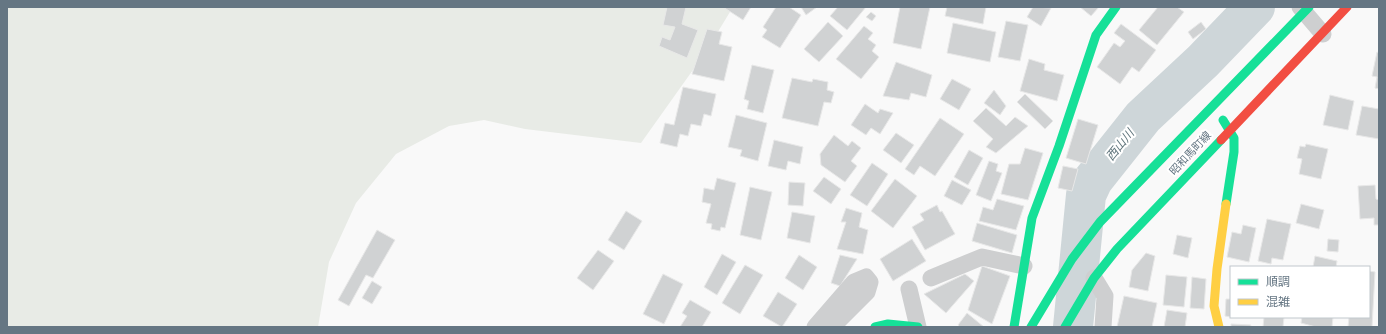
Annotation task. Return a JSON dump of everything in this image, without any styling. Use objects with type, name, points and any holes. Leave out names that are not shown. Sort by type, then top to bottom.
[{"type":"main road","points":[[1014,327],[1032,218],[1059,146],[1096,35],[1116,7]]},
{"type":"main road","name":"昭和馬町線","points":[[1065,327],[1094,278],[1117,249],[1229,129],[1323,34],[1347,7]]},
{"type":"main road","name":"昭和馬町線","points":[[1031,327],[1072,259],[1100,222],[1214,105],[1304,9]]},
{"type":"main road","points":[[1214,105],[1234,138],[1234,152],[1217,269],[1214,306],[1220,327]]},
{"type":"main road","points":[[875,327],[888,324],[918,327]]},
{"type":"street","points":[[1304,9],[1323,34]]},
{"type":"street","points":[[931,278],[982,257],[1024,266]]},
{"type":"street","points":[[815,327],[854,282],[860,278],[866,277],[869,279],[870,282],[867,292],[832,327]]},
{"type":"street","points":[[1094,278],[1106,296],[1103,327]]},
{"type":"street","points":[[909,289],[918,327]]},
{"type":"shaded area","points":[[7,7],[733,7],[705,53],[641,143],[525,129],[484,120],[449,126],[396,154],[356,203],[329,262],[318,327],[7,327]]},
{"type":"building","points":[[667,7],[686,7],[682,24],[698,30],[687,58],[659,46],[662,37],[670,40],[675,27],[663,25]]},
{"type":"building","points":[[723,7],[751,7],[743,20]]},
{"type":"building","points":[[776,7],[789,7],[801,15],[780,48],[762,37],[767,30],[763,27]]},
{"type":"building","points":[[801,7],[817,7],[806,15]]},
{"type":"building","points":[[838,7],[866,7],[847,30],[830,16]]},
{"type":"building","points":[[900,7],[930,7],[921,49],[893,43]]},
{"type":"building","points":[[947,7],[986,7],[983,24],[945,16]]},
{"type":"building","points":[[1033,7],[1051,8],[1041,26],[1027,17]]},
{"type":"building","points":[[1080,7],[1099,7],[1091,16]]},
{"type":"building","points":[[1158,7],[1177,7],[1184,12],[1157,45],[1139,30]]},
{"type":"building","points":[[871,12],[876,16],[872,21],[866,17]]},
{"type":"building","points":[[1006,21],[1028,25],[1020,61],[998,57]]},
{"type":"building","points":[[828,22],[843,36],[819,62],[804,49]]},
{"type":"building","points":[[1201,22],[1206,29],[1193,39],[1188,32]]},
{"type":"building","points":[[953,23],[996,32],[990,62],[947,53]]},
{"type":"building","points":[[1121,24],[1156,50],[1139,72],[1132,67],[1120,84],[1097,67],[1114,43],[1120,47],[1125,41],[1114,33]]},
{"type":"building","points":[[864,26],[873,33],[868,39],[876,45],[872,51],[879,57],[861,79],[836,59]]},
{"type":"building","points":[[707,29],[722,32],[719,44],[732,47],[724,81],[692,74]]},
{"type":"building","points":[[1377,52],[1379,53],[1379,89],[1375,88],[1377,77],[1372,76]]},
{"type":"building","points":[[1029,59],[1045,64],[1044,70],[1064,75],[1057,101],[1020,91]]},
{"type":"building","points":[[896,62],[932,75],[926,97],[911,93],[909,100],[883,96]]},
{"type":"building","points":[[752,65],[774,70],[763,113],[747,109],[749,101],[744,99]]},
{"type":"building","points":[[792,78],[812,82],[813,79],[828,82],[827,90],[834,92],[831,103],[824,102],[818,126],[782,118]]},
{"type":"building","points":[[952,79],[971,89],[959,110],[940,99]]},
{"type":"building","points":[[683,87],[716,94],[711,116],[704,114],[701,126],[691,124],[688,136],[680,134],[677,147],[660,143],[665,123],[674,125]]},
{"type":"building","points":[[994,90],[1006,106],[1000,115],[984,103]]},
{"type":"building","points":[[1025,94],[1053,121],[1045,129],[1017,102]]},
{"type":"building","points":[[1330,95],[1354,101],[1348,130],[1323,125]]},
{"type":"building","points":[[865,104],[878,113],[880,109],[893,113],[880,134],[871,128],[866,135],[851,125]]},
{"type":"building","points":[[1362,106],[1379,109],[1379,139],[1356,135]]},
{"type":"building","points":[[986,108],[1006,126],[1015,117],[1028,126],[996,153],[986,147],[993,139],[973,121]]},
{"type":"building","points":[[736,115],[767,123],[758,161],[740,156],[742,150],[728,147]]},
{"type":"building","points":[[940,118],[964,134],[935,176],[920,166],[914,175],[905,169]]},
{"type":"building","points":[[1078,119],[1098,125],[1086,164],[1066,158]]},
{"type":"building","points":[[896,133],[914,145],[901,163],[883,150]]},
{"type":"building","points":[[834,135],[848,146],[852,141],[861,148],[851,161],[857,166],[845,182],[821,165],[820,154]]},
{"type":"building","points":[[774,140],[803,147],[800,164],[788,161],[786,170],[768,166]]},
{"type":"building","points":[[1306,144],[1328,149],[1321,179],[1299,174],[1302,159],[1297,158],[1300,146],[1305,147]]},
{"type":"building","points":[[1025,148],[1043,153],[1028,200],[1001,194],[1009,164],[1020,164]]},
{"type":"building","points":[[969,150],[983,158],[968,185],[954,177]]},
{"type":"building","points":[[989,161],[998,164],[996,171],[1002,173],[991,201],[976,195]]},
{"type":"building","points":[[872,163],[888,174],[867,206],[850,195]]},
{"type":"building","points":[[1063,166],[1078,169],[1072,191],[1058,188]]},
{"type":"building","points":[[824,177],[841,189],[831,204],[813,191]]},
{"type":"building","points":[[717,178],[736,183],[725,228],[721,227],[720,231],[711,229],[712,224],[706,223],[711,204],[702,202],[704,188],[714,190]]},
{"type":"building","points":[[895,179],[917,196],[893,228],[871,211]]},
{"type":"building","points":[[952,180],[971,190],[962,205],[944,196]]},
{"type":"building","points":[[789,182],[805,183],[803,206],[788,205]]},
{"type":"building","points":[[1375,185],[1376,199],[1379,200],[1379,225],[1374,225],[1374,218],[1360,219],[1358,186]]},
{"type":"building","points":[[750,187],[772,192],[761,240],[740,235]]},
{"type":"building","points":[[997,199],[1024,206],[1016,230],[979,221],[983,207],[993,210]]},
{"type":"building","points":[[1301,204],[1324,210],[1319,229],[1296,223]]},
{"type":"building","points":[[937,205],[955,234],[925,250],[912,227],[924,220],[920,214]]},
{"type":"building","points":[[846,208],[862,213],[859,227],[868,230],[863,254],[837,249],[846,222],[841,222]]},
{"type":"building","points":[[626,211],[642,221],[624,250],[608,240]]},
{"type":"building","points":[[792,212],[815,216],[810,243],[787,238]]},
{"type":"building","points":[[1267,219],[1291,224],[1283,260],[1272,258],[1271,264],[1258,261]]},
{"type":"building","points":[[977,223],[1017,235],[1012,253],[972,241]]},
{"type":"building","points":[[1243,225],[1256,228],[1249,262],[1227,257],[1232,232],[1241,234]]},
{"type":"building","points":[[377,230],[395,240],[373,278],[366,275],[349,306],[338,300]]},
{"type":"building","points":[[1177,235],[1192,238],[1188,258],[1173,254]]},
{"type":"building","points":[[912,239],[926,261],[893,281],[880,259]]},
{"type":"building","points":[[1328,239],[1339,240],[1338,252],[1327,251]]},
{"type":"building","points":[[598,250],[614,261],[593,290],[577,278]]},
{"type":"building","points":[[1146,253],[1155,256],[1148,291],[1129,287],[1132,270]]},
{"type":"building","points":[[722,254],[736,262],[717,295],[704,287]]},
{"type":"building","points":[[799,255],[817,267],[803,290],[785,278]]},
{"type":"building","points":[[840,255],[857,259],[840,286],[831,283]]},
{"type":"building","points":[[1315,256],[1337,261],[1336,266],[1313,266]]},
{"type":"building","points":[[745,265],[763,275],[740,314],[722,303]]},
{"type":"building","points":[[982,266],[1010,276],[992,324],[968,310]]},
{"type":"building","points":[[1370,271],[1375,272],[1372,327],[1348,327],[1349,318],[1370,318]]},
{"type":"building","points":[[663,274],[683,284],[664,324],[643,314]]},
{"type":"building","points":[[965,274],[974,281],[946,313],[924,294]]},
{"type":"building","points":[[1166,275],[1187,277],[1184,307],[1163,305]]},
{"type":"building","points":[[1192,277],[1206,279],[1204,309],[1190,308]]},
{"type":"building","points":[[372,281],[382,287],[372,304],[362,298]]},
{"type":"building","points":[[778,292],[797,304],[782,327],[763,316]]},
{"type":"building","points":[[1124,296],[1157,303],[1152,327],[1117,327]]},
{"type":"building","points":[[1226,299],[1230,299],[1230,317],[1225,316]]},
{"type":"building","points":[[690,300],[711,312],[702,327],[680,327],[687,316],[682,313]]},
{"type":"building","points":[[1167,310],[1187,313],[1185,327],[1164,327]]},
{"type":"building","points":[[967,313],[984,327],[960,327],[958,325]]},
{"type":"building","points":[[1264,318],[1284,318],[1283,327],[1263,327]]},
{"type":"building","points":[[1302,318],[1333,318],[1332,327],[1316,327],[1301,323]]},
{"type":"building","points":[[1231,324],[1251,325],[1250,327],[1231,327]]},
{"type":"waterway","name":"西山川","points":[[1073,327],[1086,195],[1093,180],[1143,117],[1203,61],[1255,7]]},
{"type":"traffic: fast","points":[[1014,327],[1032,218],[1059,146],[1096,35],[1116,7]]},
{"type":"traffic: fast","points":[[1031,327],[1072,259],[1100,222],[1309,7]]},
{"type":"traffic: fast","points":[[1223,120],[1234,138],[1234,152],[1226,204]]},
{"type":"traffic: fast","points":[[1065,327],[1094,278],[1117,249],[1221,140]]},
{"type":"traffic: fast","points":[[875,327],[888,324],[918,327]]},
{"type":"traffic: slow","points":[[1219,327],[1214,306],[1217,269],[1226,204]]},
{"type":"traffic: jam","points":[[1221,140],[1347,7]]}]
